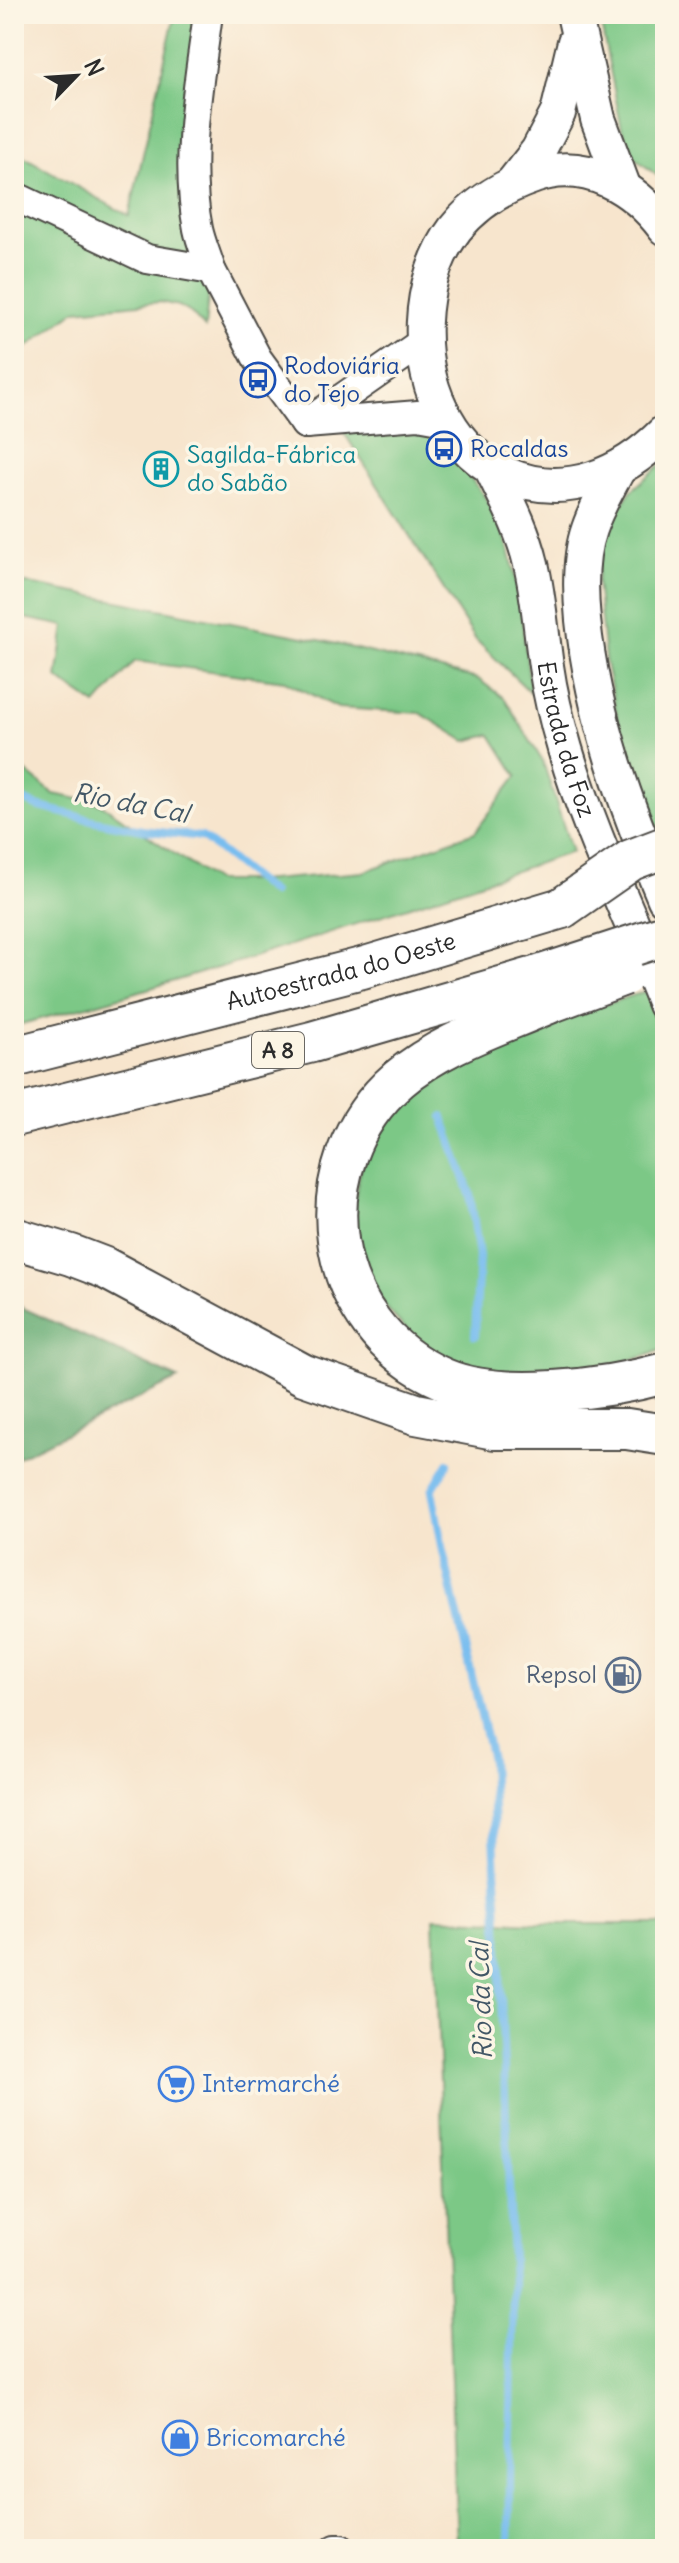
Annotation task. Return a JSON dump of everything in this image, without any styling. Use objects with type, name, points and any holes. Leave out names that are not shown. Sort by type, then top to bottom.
[{"type":"highway","points":[[562,908],[631,860],[665,847]]},
{"type":"highway","name":"Autoestrada do Oeste","points":[[14,1057],[362,968],[487,932],[665,873]]},
{"type":"highway","name":"A 8","points":[[14,1116],[312,1042],[544,989],[665,935]]},
{"type":"highway","points":[[665,960],[544,989],[426,1059],[399,1079],[374,1104],[356,1130],[337,1190],[335,1220],[339,1254],[349,1285],[368,1318],[390,1344],[417,1366],[445,1380],[501,1392],[538,1391],[612,1383],[665,1373]]},
{"type":"highway","points":[[14,1238],[105,1268],[304,1375],[416,1414],[495,1429],[627,1429],[665,1435]]},
{"type":"main road","points":[[513,183],[538,151],[558,113],[576,24]]},
{"type":"main road","points":[[576,24],[598,119],[650,208]]},
{"type":"main road","points":[[650,208],[591,174],[564,170],[513,183],[473,210],[455,230],[439,256],[430,282],[424,341],[427,369],[446,420],[472,454],[492,469],[526,483],[557,487],[586,483],[644,453],[665,432]]},
{"type":"main road","name":"Estrada da Foz","points":[[492,469],[517,521],[531,563],[546,668],[565,750],[593,833],[635,926],[665,1004]]},
{"type":"main road","name":"Estrada da Foz","points":[[618,469],[588,530],[582,563],[581,601],[585,644],[608,748],[632,822],[665,899]]},
{"type":"street","points":[[208,14],[196,106],[193,185],[198,229],[211,270],[257,358],[305,424]]},
{"type":"street","points":[[14,196],[147,259],[211,270]]},
{"type":"street","points":[[305,424],[424,341]]},
{"type":"street","points":[[305,424],[418,415],[446,420]]},
{"type":"green space","points":[[175,14],[208,14],[196,106],[211,270],[205,328],[191,313],[179,306],[160,302],[76,310],[14,357],[14,151],[129,216]]},
{"type":"green space","points":[[599,14],[665,14],[665,182],[634,157],[622,130]]},
{"type":"green space","points":[[418,428],[446,448],[495,513],[515,577],[531,693],[476,640],[343,431]]},
{"type":"green space","points":[[665,461],[665,824],[656,827],[621,735],[605,659],[597,581],[601,549],[613,517],[631,491]]},
{"type":"green space","points":[[14,581],[324,641],[478,679],[505,699],[543,762],[572,852],[225,966],[14,1026],[14,762],[54,794],[99,803],[215,881],[257,881],[363,872],[475,832],[517,776],[491,735],[466,741],[420,713],[338,708],[285,681],[135,661],[96,705],[57,678],[65,626],[14,616]]},
{"type":"green space","points":[[647,991],[665,1057],[665,1348],[618,1363],[533,1373],[481,1368],[456,1361],[433,1349],[411,1333],[382,1302],[368,1280],[359,1256],[354,1218],[357,1188],[364,1159],[377,1131],[395,1107],[447,1067],[513,1036]]},
{"type":"green space","points":[[14,1304],[178,1379],[14,1459]]},
{"type":"green space","points":[[434,1918],[555,1924],[665,1924],[665,2549],[453,2549],[457,2545]]},
{"type":"waterway","name":"Rio da Cal","points":[[14,795],[36,806],[96,821],[202,837],[272,893]]},
{"type":"waterway","points":[[443,1117],[470,1194],[479,1256],[475,1336]]},
{"type":"waterway","name":"Rio da Cal","points":[[448,1463],[432,1490],[491,1759],[513,2282],[509,2549]]},
{"type":"place","name":"Rodoviária do Tejo","points":[[258,380]]},
{"type":"place","name":"Rocaldas","points":[[444,449]]},
{"type":"place","name":"Sagilda-Fábrica do Sabão","points":[[161,469]]},
{"type":"place","name":"Repsol","points":[[623,1675]]},
{"type":"place","name":"Intermarché","points":[[176,2084]]},
{"type":"place","name":"Bricomarché","points":[[180,2438]]}]
